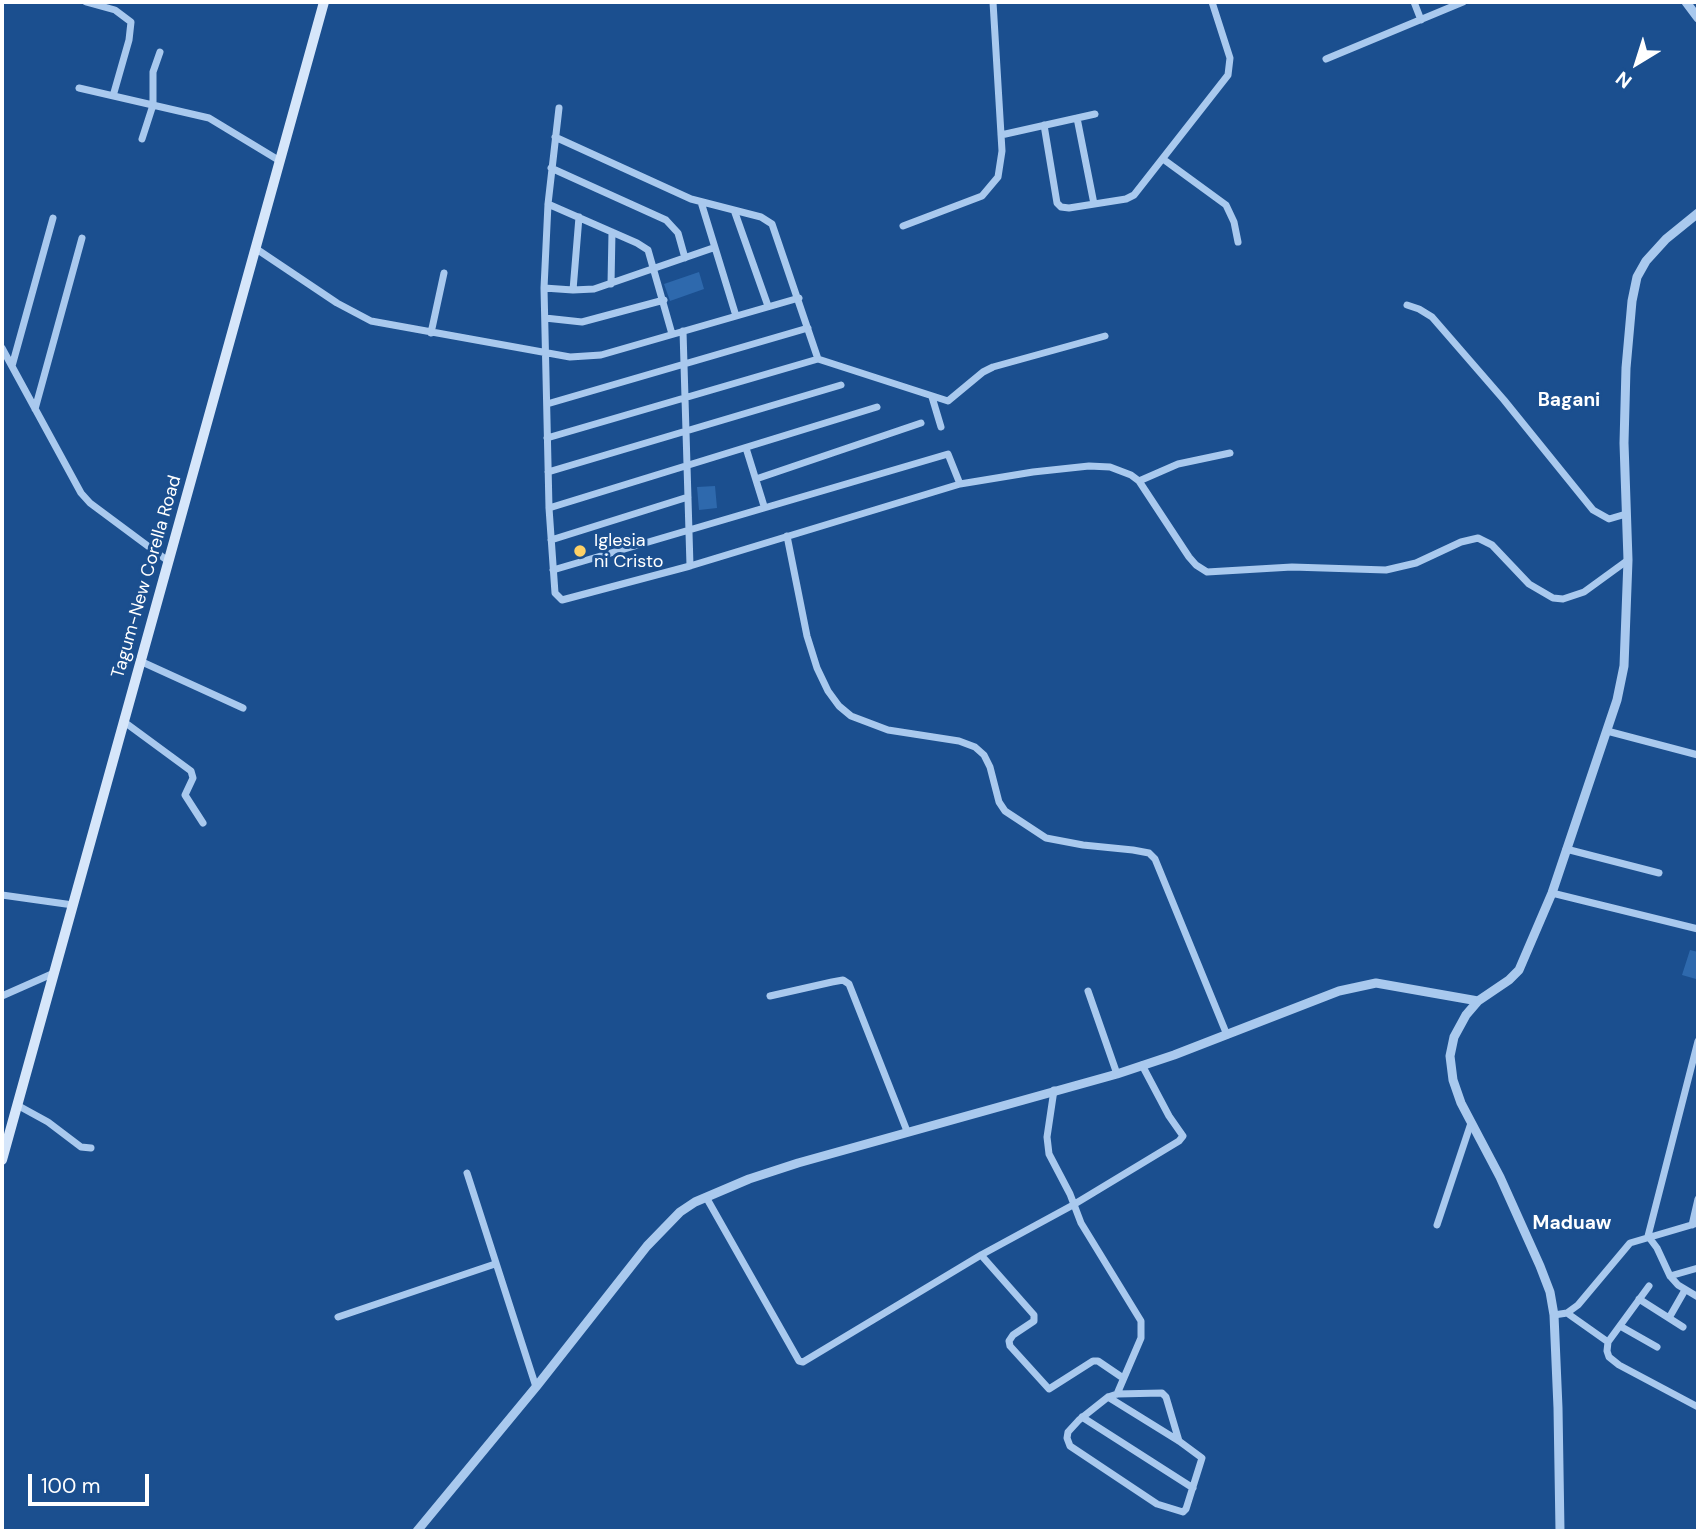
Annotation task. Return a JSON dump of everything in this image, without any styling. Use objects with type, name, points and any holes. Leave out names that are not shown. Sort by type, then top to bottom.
[{"type":"main road","name":"Tagum-New Corella Road","points":[[2,1160],[324,2]]},
{"type":"street","points":[[86,2],[115,10],[131,22],[129,40],[113,96]]},
{"type":"street","points":[[903,226],[982,195],[998,177],[1001,166],[1001,135],[993,2]]},
{"type":"street","points":[[1044,125],[1058,205],[1064,208],[1126,199],[1134,195],[1228,75],[1230,58],[1212,2]]},
{"type":"street","points":[[1415,2],[1421,20]]},
{"type":"street","points":[[1326,59],[1463,2]]},
{"type":"street","points":[[1686,2],[1698,19]]},
{"type":"street","points":[[142,139],[153,105],[153,72],[160,52]]},
{"type":"street","points":[[79,88],[217,122],[280,161]]},
{"type":"street","points":[[559,108],[551,168],[544,288],[549,508],[555,593],[562,600],[690,566],[960,484],[1089,466],[1110,467],[1139,481],[1189,557],[1201,570],[1207,572],[1292,567],[1386,570],[1416,563],[1461,542],[1478,538],[1492,545],[1529,584],[1553,598],[1563,599],[1584,592],[1628,560]]},
{"type":"street","points":[[1001,135],[1095,114]]},
{"type":"street","points":[[1077,118],[1094,204]]},
{"type":"street","points":[[555,136],[680,195],[761,217],[772,224],[818,359]]},
{"type":"street","points":[[1163,159],[1226,205],[1234,222],[1238,242]]},
{"type":"street","points":[[551,168],[666,220],[678,233],[685,258]]},
{"type":"street","points":[[701,202],[736,316]]},
{"type":"street","points":[[548,204],[645,247],[650,253],[672,334]]},
{"type":"street","points":[[734,210],[768,306]]},
{"type":"street","points":[[1560,1531],[1558,1408],[1554,1315],[1550,1292],[1500,1177],[1471,1123],[1454,1080],[1450,1056],[1454,1037],[1466,1015],[1478,1001],[1519,970],[1552,892],[1617,700],[1624,666],[1628,560],[1624,443],[1626,368],[1632,301],[1637,278],[1646,261],[1666,239],[1698,213]]},
{"type":"street","points":[[573,290],[579,217]]},
{"type":"street","points":[[12,366],[52,218]]},
{"type":"street","points":[[611,284],[612,232]]},
{"type":"street","points":[[35,409],[82,238]]},
{"type":"street","points":[[255,248],[362,318],[546,354],[587,357],[799,298]]},
{"type":"street","points":[[544,288],[594,289],[713,248]]},
{"type":"street","points":[[431,333],[444,273]]},
{"type":"street","points":[[545,318],[582,322],[664,300]]},
{"type":"street","points":[[1407,305],[1432,317],[1504,400],[1593,510],[1605,519],[1626,514]]},
{"type":"street","points":[[547,404],[807,328]]},
{"type":"street","points":[[683,331],[690,566]]},
{"type":"street","points":[[547,438],[818,359],[948,401],[993,367],[1105,336]]},
{"type":"street","points":[[2,348],[85,498],[168,561]]},
{"type":"street","points":[[548,472],[841,385]]},
{"type":"street","points":[[932,397],[941,427]]},
{"type":"street","points":[[549,508],[877,407]]},
{"type":"street","points":[[756,478],[921,424]]},
{"type":"street","points":[[746,448],[764,506]]},
{"type":"street","points":[[1139,481],[1178,464],[1230,453]]},
{"type":"street","points":[[553,570],[948,454],[960,484]]},
{"type":"street","points":[[551,540],[688,497]]},
{"type":"street","points":[[787,536],[807,636],[817,667],[828,691],[839,706],[851,716],[888,730],[959,741],[975,747],[984,755],[990,767],[999,802],[1005,811],[1046,838],[1149,853],[1156,859],[1227,1035]]},
{"type":"street","points":[[140,661],[243,708]]},
{"type":"street","points":[[123,721],[191,771],[193,778],[185,795],[203,823]]},
{"type":"street","points":[[1607,731],[1698,755]]},
{"type":"street","points":[[1566,849],[1659,873]]},
{"type":"street","points":[[1552,892],[1698,929]]},
{"type":"street","points":[[2,895],[73,905]]},
{"type":"street","points":[[2,996],[54,973]]},
{"type":"street","points":[[770,996],[843,980],[849,984],[907,1131]]},
{"type":"street","points":[[417,1531],[536,1387],[647,1246],[680,1212],[706,1197],[749,1178],[907,1131],[1117,1074],[1339,991],[1362,985],[1376,983],[1478,1001]]},
{"type":"street","points":[[1088,991],[1117,1074]]},
{"type":"street","points":[[1648,1236],[1698,1041]]},
{"type":"street","points":[[706,1197],[802,1362],[981,1255],[1073,1205],[1181,1138],[1142,1065]]},
{"type":"street","points":[[1054,1090],[1047,1146],[1081,1223],[1141,1321],[1141,1338],[1117,1394]]},
{"type":"street","points":[[17,1105],[43,1119],[81,1147],[91,1148]]},
{"type":"street","points":[[1437,1225],[1471,1123]]},
{"type":"street","points":[[467,1173],[536,1387]]},
{"type":"street","points":[[1554,1315],[1567,1313],[1590,1292],[1624,1247],[1648,1236],[1695,1224],[1698,1199]]},
{"type":"street","points":[[1657,1248],[1659,1234]]},
{"type":"street","points":[[1648,1236],[1657,1248],[1670,1276],[1685,1290],[1698,1297]]},
{"type":"street","points":[[981,1255],[1034,1315],[1034,1321],[1013,1335],[1009,1341],[1010,1346],[1049,1390],[1093,1361],[1122,1378]]},
{"type":"street","points":[[338,1317],[495,1264]]},
{"type":"street","points":[[1670,1276],[1698,1268]]},
{"type":"street","points":[[1649,1286],[1608,1342],[1606,1351],[1612,1361],[1698,1407]]},
{"type":"street","points":[[1669,1318],[1685,1290]]},
{"type":"street","points":[[1639,1299],[1683,1327]]},
{"type":"street","points":[[1567,1313],[1608,1342]]},
{"type":"street","points":[[1620,1326],[1657,1347]]},
{"type":"street","points":[[1108,1397],[1202,1458],[1186,1509],[1182,1512],[1157,1504],[1070,1446],[1066,1438],[1068,1432],[1082,1418],[1108,1397],[1117,1394],[1164,1394],[1179,1441]]},
{"type":"street","points":[[1082,1418],[1193,1488]]},
{"type":"shaded area","points":[[699,272],[704,289],[670,301],[664,284]]},
{"type":"shaded area","points":[[715,486],[717,508],[699,510],[697,487]]},
{"type":"shaded area","points":[[1690,950],[1698,952],[1696,979],[1682,975]]},
{"type":"place","name":"Iglesia ni Cristo","points":[[580,551]]},
{"type":"district","name":"Bagani","points":[[1569,401]]},
{"type":"district","name":"Maduaw","points":[[1572,1224]]}]
